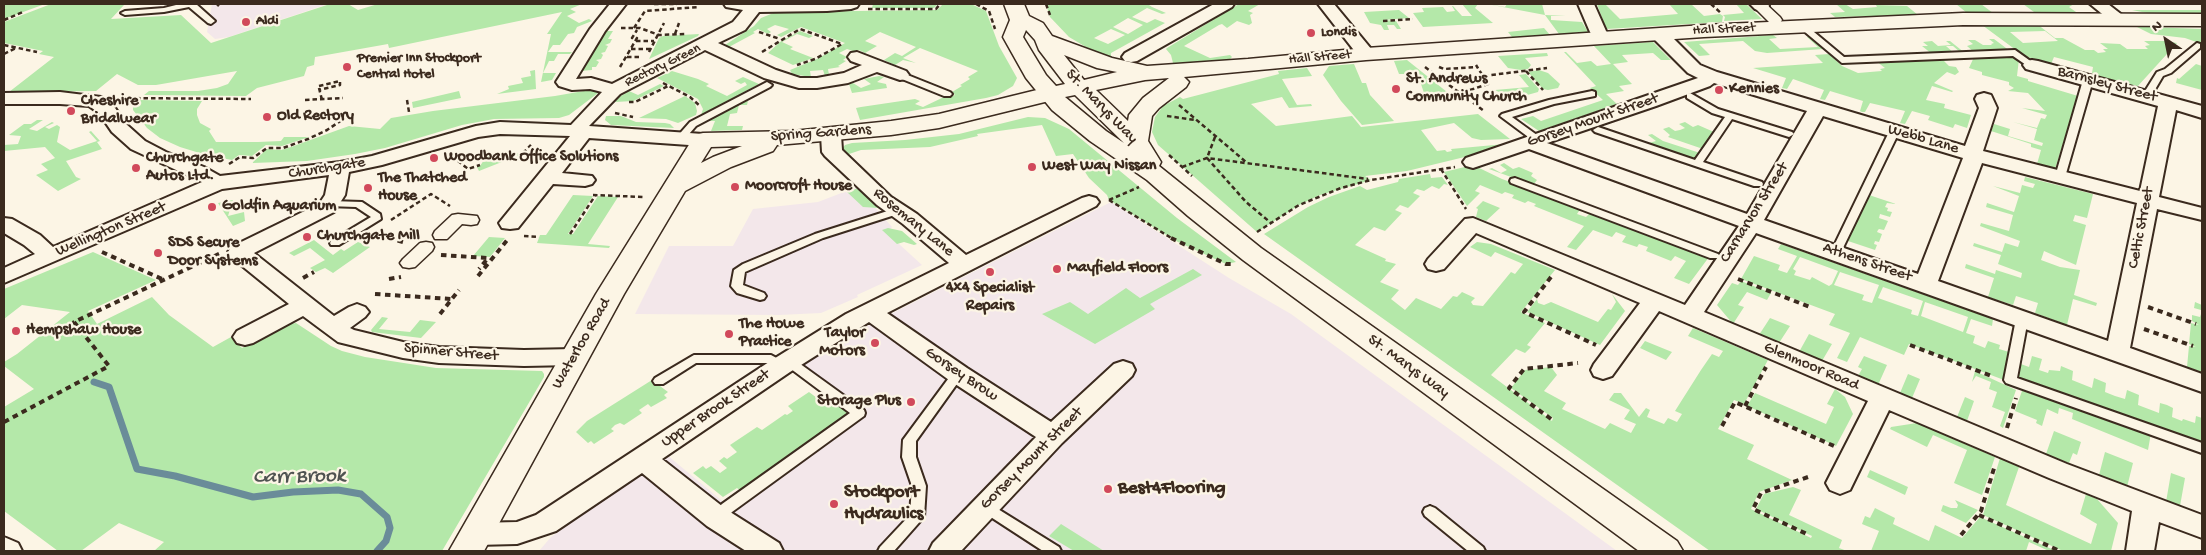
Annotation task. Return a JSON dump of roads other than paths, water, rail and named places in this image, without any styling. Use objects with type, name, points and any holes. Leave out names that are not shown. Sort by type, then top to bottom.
[{"type":"main road","name":"St. Marys Way","points":[[1160,170],[1098,136],[1055,99],[1037,78],[1013,37],[1017,12],[1036,27],[1045,40],[1046,46],[1084,93],[1119,123],[1197,211],[1252,254],[1665,551]]},
{"type":"main road","name":"Hall Street","points":[[1084,93],[1145,59],[1248,66],[1366,54],[1802,25],[1955,19],[2118,18],[2202,20]]},
{"type":"main road","name":"St. Marys Way","points":[[1045,40],[1105,62],[1145,59]]},
{"type":"main road","name":"Hall Street","points":[[1055,99],[1084,93],[1175,91],[1248,66]]},
{"type":"main road","points":[[1136,141],[1141,114],[1151,102],[1175,91]]},
{"type":"main road","name":"Spring Gardens","points":[[691,140],[793,138],[831,135],[939,120],[983,120],[1055,99]]},
{"type":"main road","points":[[676,186],[729,159],[793,138]]},
{"type":"main road","name":"Waterloo Road","points":[[471,543],[634,252],[676,186],[691,140]]},
{"type":"street","points":[[732,4],[754,7],[857,5]]},
{"type":"street","points":[[1145,59],[1226,4]]},
{"type":"street","points":[[1326,4],[1366,54]]},
{"type":"street","points":[[1586,4],[1598,32],[1603,38]]},
{"type":"street","points":[[2098,4],[2118,18]]},
{"type":"street","points":[[614,90],[590,83],[572,84],[565,82],[599,28],[623,5]]},
{"type":"street","points":[[1759,5],[1775,20]]},
{"type":"street","name":"Rectory Green","points":[[510,223],[579,140],[580,125],[614,90],[742,24],[754,7]]},
{"type":"street","name":"Webb Lane","points":[[1659,34],[1694,69],[1711,76],[1972,154],[2202,214]]},
{"type":"street","points":[[706,44],[743,62],[769,80],[786,80],[811,84],[848,78],[877,65]]},
{"type":"street","points":[[857,57],[900,75]]},
{"type":"street","name":"Barnsley Street","points":[[2032,64],[2202,112]]},
{"type":"street","name":"Gorsey Mount Street","points":[[1473,162],[1704,82],[1711,76]]},
{"type":"street","points":[[4,98],[66,98],[94,102],[106,109],[119,128],[138,144],[159,156],[197,171],[217,183]]},
{"type":"street","points":[[1926,284],[1972,162],[1972,154],[1988,108],[1984,100]]},
{"type":"street","name":"Celtic Street","points":[[2117,353],[2168,102]]},
{"type":"street","name":"Carnarvon Street","points":[[1690,315],[1752,223],[1818,109]]},
{"type":"street","name":"Churchgate","points":[[217,183],[340,168],[376,161],[476,132],[500,128],[691,140]]},
{"type":"street","name":"Rosemary Lane","points":[[831,135],[832,152],[851,171],[964,265]]},
{"type":"street","name":"Athens Street","points":[[1535,141],[1542,149],[2202,383]]},
{"type":"street","points":[[331,204],[340,168]]},
{"type":"street","points":[[548,178],[588,185]]},
{"type":"street","name":"Wellington Street","points":[[4,276],[217,183]]},
{"type":"street","name":"Upper Brook Street","points":[[471,543],[517,533],[546,523],[785,363],[872,310],[1099,201]]},
{"type":"street","name":"Spinner Street","points":[[331,204],[322,213],[239,252],[333,328],[346,336],[375,345],[438,355],[524,358],[574,357]]},
{"type":"street","points":[[441,235],[464,219]]},
{"type":"street","points":[[4,224],[32,240],[51,256]]},
{"type":"street","name":"Glenmoor Road","points":[[1436,264],[1472,224],[2058,471],[2202,527]]},
{"type":"street","points":[[1603,359],[1654,301]]},
{"type":"street","points":[[245,337],[301,302]]},
{"type":"street","name":"Gorsey Brow","points":[[872,310],[878,318],[958,374],[1053,436]]},
{"type":"street","points":[[333,328],[357,312]]},
{"type":"street","name":"Gorsey Mount Street","points":[[943,551],[1053,436],[1123,370]]},
{"type":"street","points":[[1840,483],[1883,397]]},
{"type":"street","points":[[642,458],[717,518],[769,551]]},
{"type":"street","points":[[2140,551],[2147,507]]},
{"type":"street","points":[[4,549],[8,551]]},
{"type":"lane","points":[[125,13],[164,10],[190,4],[211,21]]},
{"type":"lane","name":"Barnsley Street","points":[[1802,25],[1842,60],[2015,53],[2032,64]]},
{"type":"lane","points":[[2147,96],[2160,74],[2168,71],[2197,46]]},
{"type":"lane","points":[[900,75],[947,94]]},
{"type":"lane","points":[[691,140],[693,124],[769,80]]},
{"type":"lane","points":[[2060,177],[2088,80]]},
{"type":"lane","points":[[1535,141],[1505,116],[1592,94]]},
{"type":"lane","points":[[1690,96],[1715,111],[1789,134]]},
{"type":"lane","points":[[1698,163],[1730,116]]},
{"type":"lane","points":[[1598,130],[1758,184]]},
{"type":"lane","points":[[1836,252],[1894,132]]},
{"type":"lane","points":[[1515,181],[1714,256]]},
{"type":"lane","points":[[331,204],[358,204],[376,216],[376,219],[335,243]]},
{"type":"lane","points":[[760,296],[741,290],[737,286],[740,270],[818,236],[898,211]]},
{"type":"lane","points":[[2022,319],[2010,380],[2202,448]]},
{"type":"lane","points":[[659,381],[694,359],[771,359],[785,363],[859,413],[727,508],[717,518]]},
{"type":"lane","points":[[885,550],[917,517],[919,486],[909,457],[910,440],[958,374]]},
{"type":"lane","points":[[985,506],[1054,551]]},
{"type":"lane","points":[[1430,512],[1478,551]]},
{"type":"waterway","name":"Carr Brook","points":[[94,382],[109,387],[137,469],[175,476],[253,497],[293,492],[338,490],[361,494],[387,517],[390,528],[386,541],[377,551]]},
{"type":"place","name":"Aldi","points":[[246,22]]},
{"type":"place","name":"Londis","points":[[1311,33]]},
{"type":"place","name":"Premier Inn Stockport Central Hotel","points":[[347,67]]},
{"type":"place","name":"St. Andrews Community Church","points":[[1396,89]]},
{"type":"place","name":"Kennies","points":[[1719,90]]},
{"type":"place","name":"Cheshire Bridalwear","points":[[71,111]]},
{"type":"place","name":"Old Rectory","points":[[267,117]]},
{"type":"place","name":"Woodbank Office Solutions","points":[[434,158]]},
{"type":"place","name":"West Way Nissan","points":[[1032,167]]},
{"type":"place","name":"Churchgate Autos Ltd.","points":[[136,168]]},
{"type":"place","name":"Moorcroft House","points":[[735,187]]},
{"type":"place","name":"The Thatched House","points":[[368,188]]},
{"type":"place","name":"Goldfin Aquarium","points":[[212,207]]},
{"type":"place","name":"Churchgate Mill","points":[[307,237]]},
{"type":"place","name":"SDS Secure Door Systems","points":[[158,253]]},
{"type":"place","name":"Mayfield Floors","points":[[1057,269]]},
{"type":"place","name":"4x4 Specialist Repairs","points":[[990,272]]},
{"type":"place","name":"Hempshaw House","points":[[16,331]]},
{"type":"place","name":"The Howe Practice","points":[[729,334]]},
{"type":"place","name":"Taylor Motors","points":[[875,343]]},
{"type":"place","name":"Storage Plus","points":[[911,402]]},
{"type":"place","name":"Best4Flooring","points":[[1108,489]]},
{"type":"place","name":"Stockport Hydraulics","points":[[834,504]]}]
